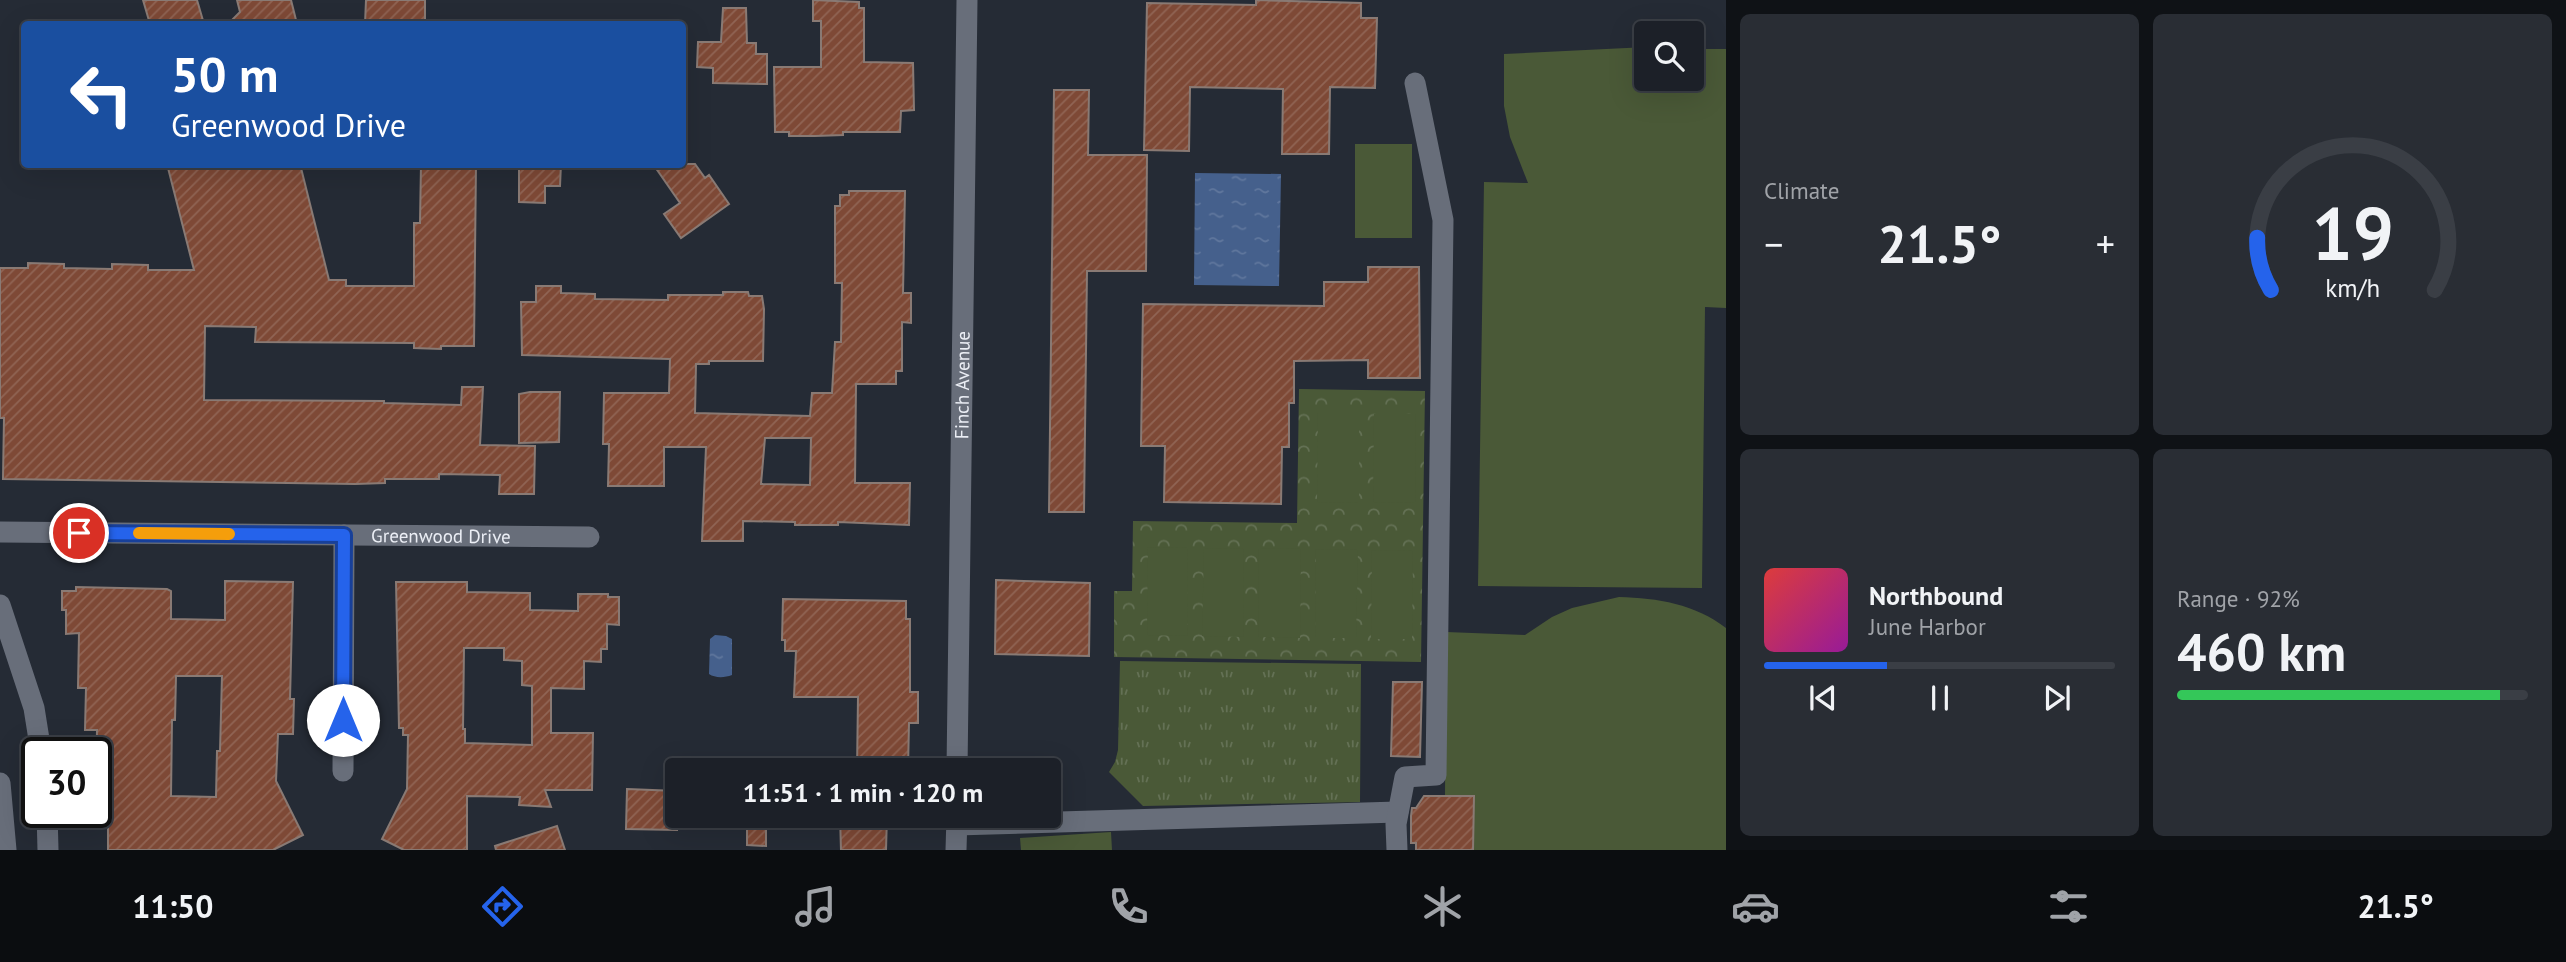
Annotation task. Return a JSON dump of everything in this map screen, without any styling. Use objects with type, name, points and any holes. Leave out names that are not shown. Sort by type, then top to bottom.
[{"type":"street","name":"Finch Avenue","points":[[957,758],[967,0]]},
{"type":"street","points":[[1397,850],[1396,824],[1405,777],[1436,775],[1443,220],[1415,83]]},
{"type":"street","name":"Greenwood Drive","points":[[0,532],[589,537]]},
{"type":"street","points":[[343,771],[344,535]]},
{"type":"street","points":[[0,605],[34,708],[39,737]]},
{"type":"street","points":[[0,783],[6,850]]},
{"type":"street","points":[[1061,818],[1398,812]]},
{"type":"street","points":[[47,828],[48,850]]},
{"type":"street","points":[[956,850],[957,828]]},
{"type":"green space","points":[[1634,48],[1634,91],[1704,91],[1704,49],[1726,49],[1726,308],[1705,307],[1702,588],[1478,586],[1484,182],[1528,183],[1510,137],[1504,106],[1504,54]]},
{"type":"green space","points":[[1355,144],[1412,144],[1412,238],[1355,238]]},
{"type":"green space","points":[[1299,389],[1425,391],[1421,662],[1114,657],[1114,591],[1132,591],[1133,521],[1297,523]]},
{"type":"green space","points":[[1318,413],[1359,413],[1359,502],[1317,503]]},
{"type":"green space","points":[[1374,414],[1416,414],[1415,503],[1373,502]]},
{"type":"green space","points":[[1148,547],[1188,548],[1187,636],[1147,635]]},
{"type":"green space","points":[[1204,548],[1244,549],[1243,637],[1202,636]]},
{"type":"green space","points":[[1259,548],[1301,549],[1300,638],[1258,637]]},
{"type":"green space","points":[[1316,549],[1358,550],[1356,638],[1315,638]]},
{"type":"green space","points":[[1372,550],[1413,551],[1412,639],[1371,639]]},
{"type":"green space","points":[[1619,597],[1676,604],[1702,613],[1726,628],[1726,850],[1416,850],[1416,844],[1411,843],[1411,808],[1416,808],[1424,796],[1445,796],[1446,632],[1525,635],[1552,617],[1572,608]]},
{"type":"green space","points":[[1120,661],[1361,664],[1360,802],[1143,806],[1109,772],[1118,750]]},
{"type":"green space","points":[[1111,832],[1112,850],[1021,850],[1020,838]]},
{"type":"water","points":[[1195,173],[1281,174],[1279,286],[1194,285]]},
{"type":"water","points":[[715,635],[732,639],[732,675],[720,677],[709,674],[710,639]]},
{"type":"building","points":[[143,0],[197,0],[203,21],[149,21]]},
{"type":"building","points":[[237,0],[291,0],[296,21],[231,21],[240,12]]},
{"type":"building","points":[[366,0],[425,0],[425,21],[365,21]]},
{"type":"building","points":[[813,0],[859,2],[859,8],[864,8],[864,62],[913,63],[914,110],[901,111],[900,132],[789,136],[789,132],[775,132],[774,67],[821,67],[821,21],[813,21]]},
{"type":"building","points":[[1256,0],[1361,3],[1361,18],[1377,18],[1375,88],[1330,87],[1329,154],[1282,154],[1283,89],[1190,87],[1189,151],[1144,150],[1147,3],[1256,5]]},
{"type":"building","points":[[723,8],[746,8],[747,43],[756,43],[756,54],[767,54],[767,84],[713,83],[713,68],[697,67],[698,42],[721,42]]},
{"type":"building","points":[[1054,90],[1089,90],[1088,155],[1147,155],[1146,271],[1087,271],[1084,512],[1049,512]]},
{"type":"building","points":[[686,164],[695,164],[705,178],[709,175],[729,204],[681,238],[664,214],[680,203],[656,168],[686,168]]},
{"type":"building","points":[[168,168],[301,168],[329,280],[346,280],[346,286],[414,286],[414,223],[420,223],[421,168],[476,168],[474,346],[441,346],[441,349],[414,348],[414,343],[255,342],[256,327],[205,326],[204,400],[384,401],[461,405],[462,387],[483,387],[480,445],[535,446],[534,494],[499,494],[500,475],[439,474],[439,479],[385,479],[385,483],[355,484],[3,479],[4,418],[0,418],[0,268],[28,268],[28,263],[64,264],[64,268],[112,269],[112,264],[148,265],[148,270],[194,270]]},
{"type":"building","points":[[519,168],[561,168],[560,186],[545,186],[545,203],[519,202]]},
{"type":"building","points":[[849,191],[905,191],[903,293],[911,293],[911,323],[902,322],[902,371],[896,371],[896,384],[856,384],[855,483],[910,483],[909,525],[838,522],[838,525],[795,525],[795,522],[743,521],[743,541],[702,541],[706,447],[664,447],[664,486],[608,486],[609,444],[603,444],[604,393],[669,393],[670,359],[522,355],[521,302],[536,302],[536,286],[561,286],[561,293],[595,294],[595,299],[668,300],[668,295],[723,295],[723,292],[748,292],[749,296],[762,296],[763,361],[709,361],[709,364],[696,364],[695,413],[810,416],[812,393],[832,393],[835,342],[841,342],[842,283],[835,283],[835,206],[840,206],[840,195],[849,195]],"holes":[[[765,438],[811,438],[810,485],[761,484]]]},
{"type":"building","points":[[1368,267],[1419,267],[1420,378],[1368,378],[1368,360],[1294,361],[1294,403],[1289,403],[1289,447],[1282,447],[1281,504],[1164,502],[1165,446],[1141,446],[1143,304],[1324,306],[1324,282],[1368,282]]},
{"type":"building","points":[[560,392],[559,442],[519,443],[519,394]]},
{"type":"building","points":[[996,580],[1090,583],[1089,656],[995,654]]},
{"type":"building","points":[[225,581],[293,582],[290,699],[294,699],[293,734],[278,734],[276,781],[303,835],[273,850],[108,850],[108,828],[112,828],[112,737],[97,737],[97,730],[85,730],[86,688],[78,688],[79,633],[66,634],[66,610],[62,610],[62,591],[76,591],[76,587],[167,589],[171,591],[171,619],[225,620]],"holes":[[[176,676],[222,676],[220,751],[217,751],[216,797],[171,796],[172,720],[175,720]]]},
{"type":"building","points":[[396,582],[467,582],[467,592],[530,593],[530,610],[578,611],[578,594],[608,594],[608,597],[619,597],[619,625],[607,624],[607,649],[601,649],[601,662],[584,661],[584,689],[551,688],[551,733],[593,733],[592,790],[545,790],[551,807],[519,805],[520,797],[467,796],[467,850],[404,850],[382,839],[407,789],[408,735],[403,735],[403,728],[399,728]],"holes":[[[464,648],[504,648],[504,660],[522,661],[522,685],[532,686],[532,745],[465,743]]]},
{"type":"building","points":[[783,599],[906,601],[906,619],[910,619],[910,692],[918,692],[918,723],[909,723],[908,758],[857,758],[858,697],[794,697],[796,651],[785,651],[785,640],[782,640]]},
{"type":"building","points":[[1393,682],[1422,682],[1420,757],[1391,756]]},
{"type":"building","points":[[627,789],[665,791],[665,828],[677,830],[626,829]]},
{"type":"building","points":[[1424,796],[1474,796],[1473,850],[1416,850],[1416,843],[1411,843],[1412,808],[1416,808]]},
{"type":"building","points":[[557,826],[565,850],[496,850],[495,846]]},
{"type":"building","points":[[747,828],[766,828],[766,846],[747,845]]},
{"type":"building","points":[[840,828],[887,828],[886,850],[841,850]]},
{"type":"slow traffic","points":[[139,533],[229,534]]},
{"type":"route","points":[[79,533],[344,535],[343,720]]}]
